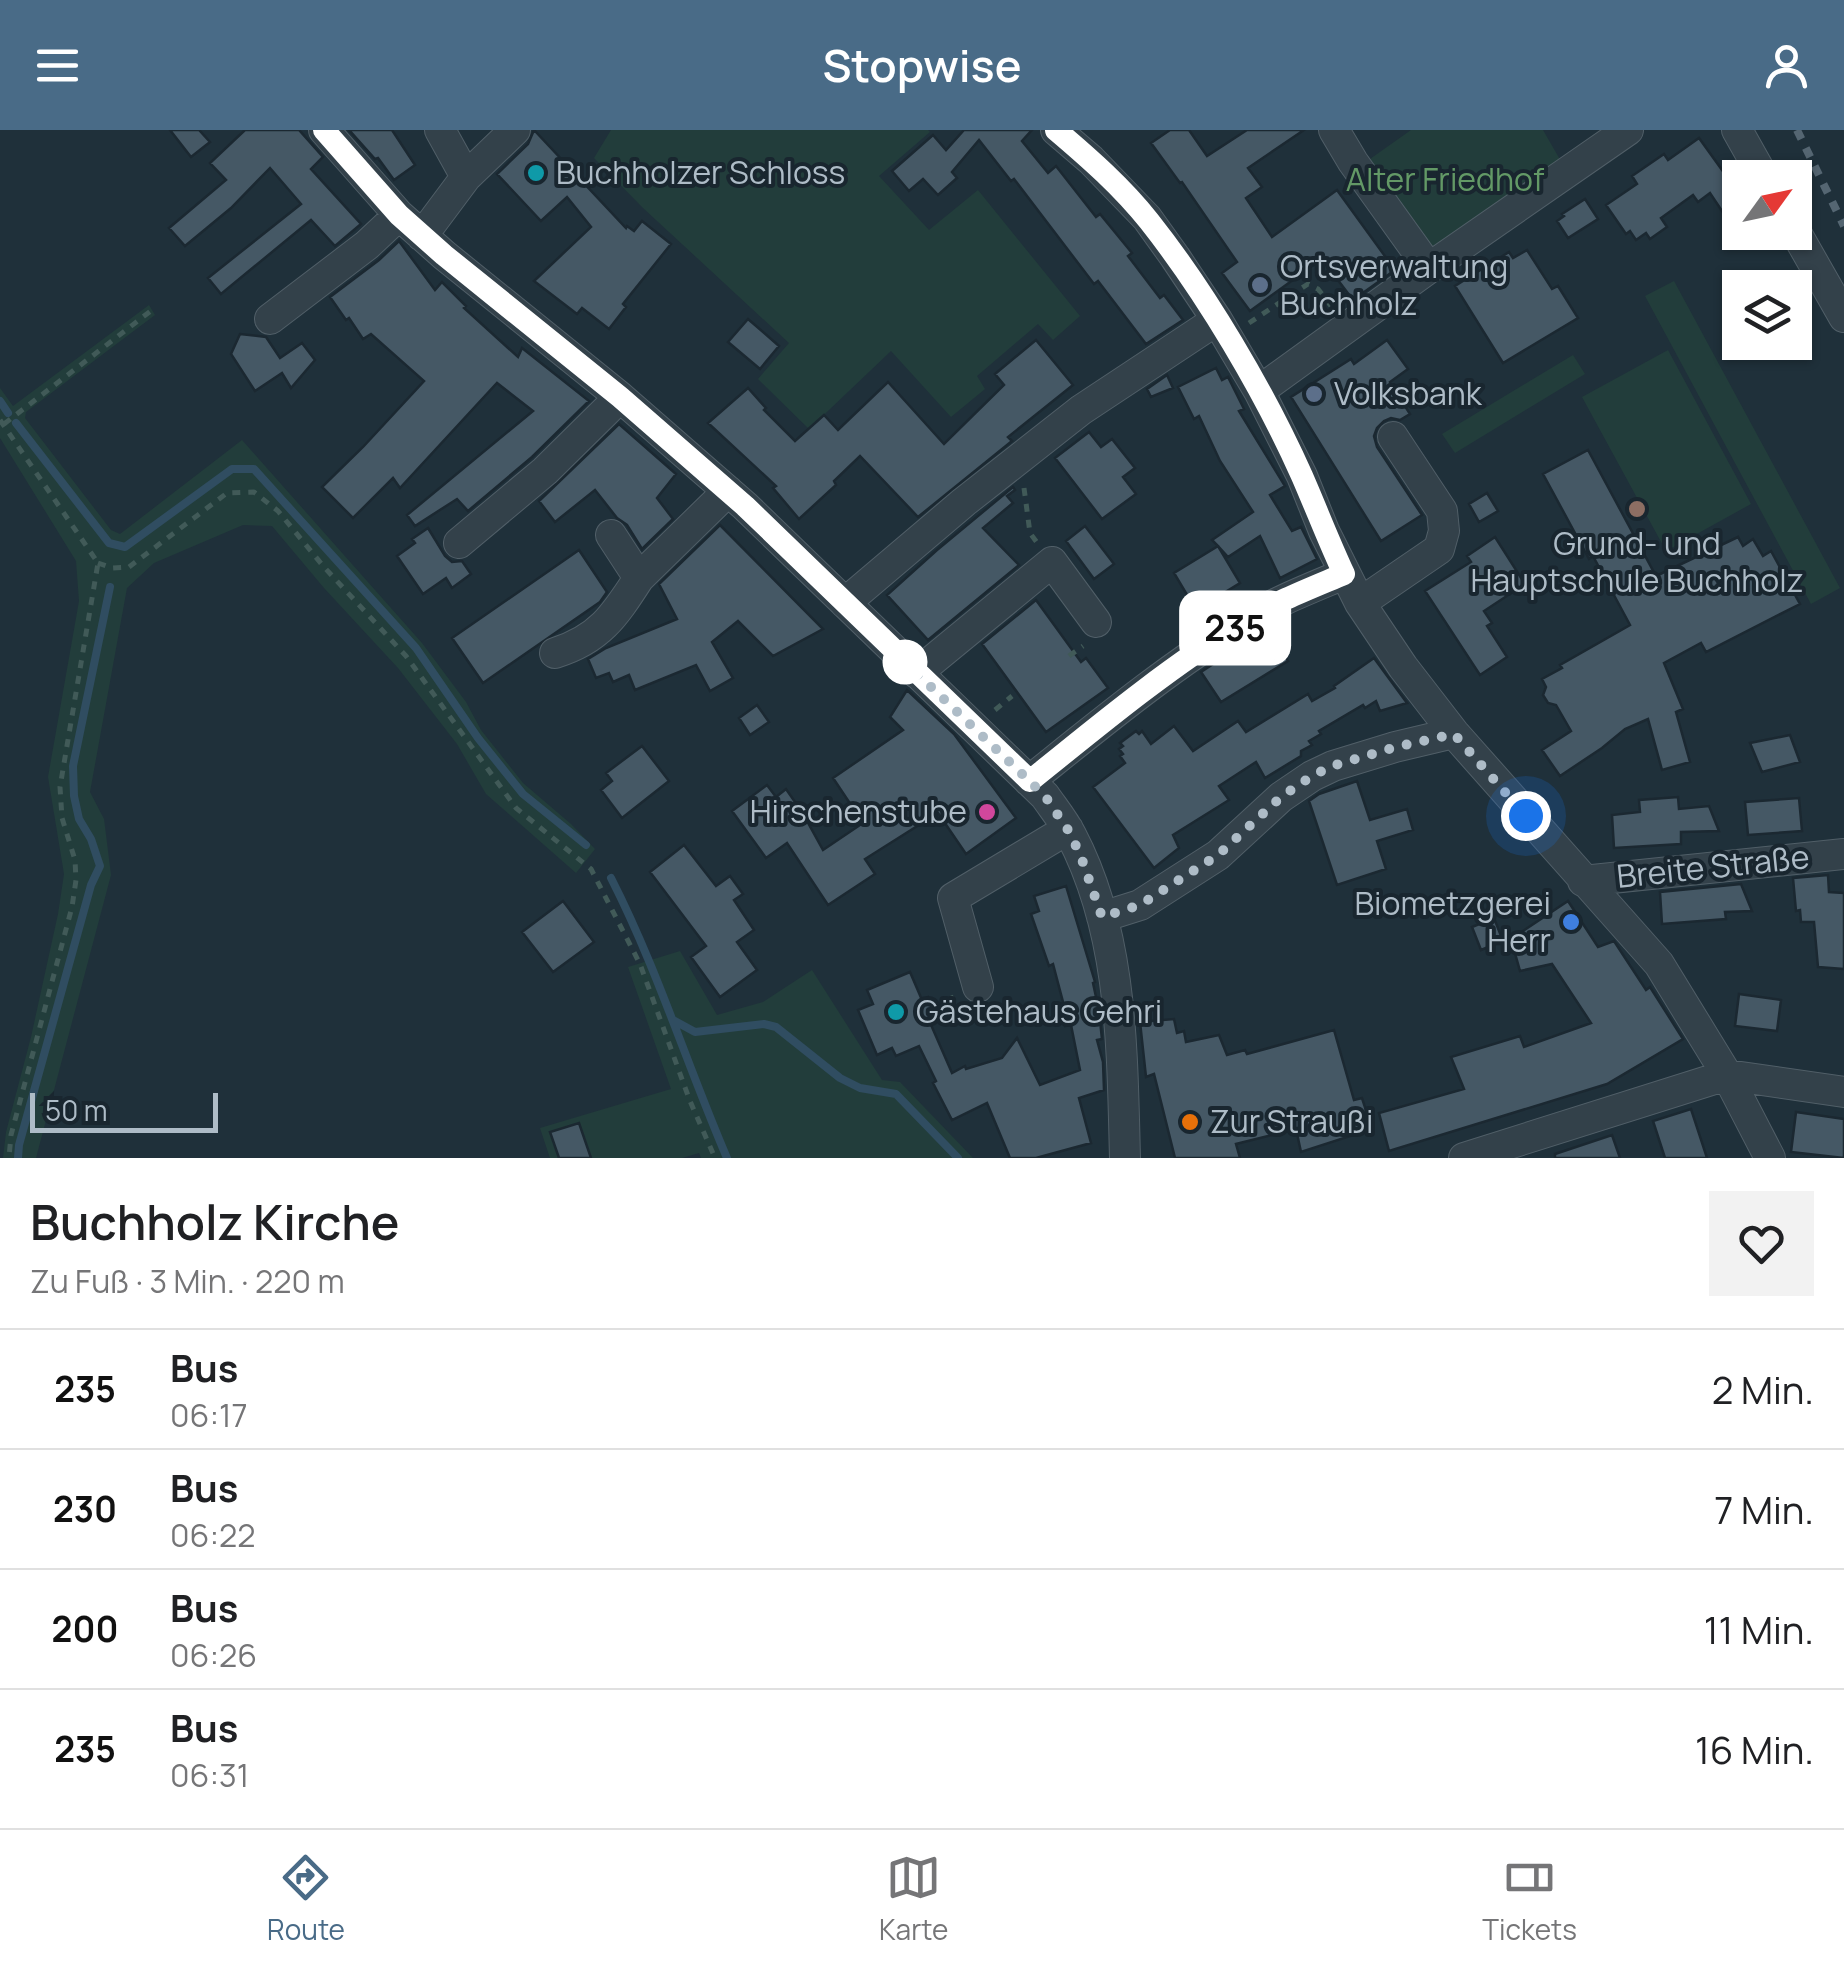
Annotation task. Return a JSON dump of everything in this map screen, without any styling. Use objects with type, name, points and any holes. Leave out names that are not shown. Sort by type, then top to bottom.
[{"type":"street","points":[[324,130],[399,215],[728,491],[1045,796],[1080,854],[1102,917],[1120,1010],[1124,1158]]},
{"type":"street","points":[[440,130],[466,177]]},
{"type":"street","points":[[422,236],[466,177],[515,130]]},
{"type":"street","points":[[1056,130],[1092,160],[1147,218],[1227,320],[1360,603],[1454,734],[1659,964],[1727,1075],[1770,1158]]},
{"type":"street","points":[[1334,130],[1429,268]]},
{"type":"street","points":[[1258,392],[1628,130]]},
{"type":"street","points":[[1737,130],[1754,160]]},
{"type":"street","points":[[270,320],[367,246],[399,215]]},
{"type":"street","points":[[1806,250],[1844,317]]},
{"type":"street","points":[[845,603],[964,502],[1082,410],[1227,320]]},
{"type":"street","points":[[459,543],[545,472],[620,397]]},
{"type":"street","points":[[1360,603],[1439,550],[1444,531],[1442,512],[1393,436]]},
{"type":"street","points":[[555,653],[576,646],[610,620],[640,578],[728,491]]},
{"type":"street","points":[[612,535],[640,578]]},
{"type":"street","points":[[917,673],[1052,562],[1090,633]]},
{"type":"street","points":[[1030,781],[1124,704],[1247,620],[1344,574]]},
{"type":"street","points":[[1102,917],[1140,905],[1218,855],[1281,797],[1312,776],[1396,747],[1454,734]]},
{"type":"street","points":[[978,988],[953,898],[1068,830]]},
{"type":"street","name":"Breite Straße","points":[[1583,881],[1844,854]]},
{"type":"street","points":[[1464,1158],[1727,1075],[1844,1092]]},
{"type":"path","points":[[1227,320],[1248,324],[1308,284],[1318,289],[1347,328]]},
{"type":"path","points":[[152,310],[2,422],[98,563],[112,568],[129,567],[227,494],[254,492],[278,511],[324,568],[406,656],[516,808],[591,869],[640,964],[715,1158]]},
{"type":"path","points":[[1020,458],[1030,533],[1052,562]]},
{"type":"path","points":[[9,1158],[11,1135],[72,908],[75,860],[62,818],[60,787],[98,563]]},
{"type":"path","points":[[1069,656],[1090,633]]},
{"type":"green space","points":[[611,130],[928,130],[879,176],[929,230],[978,190],[1080,316],[1053,340],[1038,324],[977,376],[985,389],[951,417],[891,351],[809,429],[758,379],[789,343],[594,158]]},
{"type":"green space","name":"Alter Friedhof","points":[[1411,130],[1543,130],[1562,163],[1434,249],[1370,159]]},
{"type":"green space","points":[[1674,281],[1840,588],[1811,604],[1645,296]]},
{"type":"green space","points":[[149,305],[155,315],[26,412],[25,418],[111,530],[120,534],[242,440],[422,643],[466,702],[481,730],[523,783],[595,849],[576,873],[486,794],[457,744],[398,668],[272,526],[243,525],[154,563],[127,588],[90,792],[104,819],[111,875],[36,1158],[3,1158],[64,874],[48,777],[79,601],[76,561],[0,438],[0,388],[13,406]]},
{"type":"green space","points":[[1668,350],[1751,504],[1666,551],[1582,397]]},
{"type":"green space","points":[[1573,355],[1585,374],[1455,453],[1442,434]]},
{"type":"green space","points":[[680,951],[717,1015],[763,1002],[812,970],[882,1080],[900,1082],[973,1158],[701,1158],[699,1153],[682,1158],[550,1158],[540,1128],[671,1089],[628,967]]},
{"type":"building","points":[[170,130],[199,130],[210,142],[191,157]]},
{"type":"building","points":[[245,130],[299,130],[323,157],[311,169],[361,224],[335,246],[311,220],[221,294],[208,278],[301,204],[270,168],[231,208],[185,246],[169,228],[226,180],[210,163]]},
{"type":"building","points":[[349,130],[392,130],[415,165],[394,180]]},
{"type":"building","points":[[534,130],[626,228],[634,231],[642,221],[671,244],[623,304],[626,307],[609,329],[582,308],[577,314],[534,281],[591,227],[567,197],[541,221],[497,174],[528,144]]},
{"type":"building","points":[[964,130],[1032,130],[1022,141],[1048,173],[1056,166],[1096,217],[1100,214],[1132,253],[1128,256],[1160,298],[1164,295],[1183,320],[1146,344],[979,140],[952,172],[957,178],[938,195],[923,179],[909,191],[892,171],[933,135],[946,150]]},
{"type":"building","points":[[1170,130],[1189,130],[1207,156],[1247,130],[1304,130],[1248,168],[1262,187],[1246,198],[1272,237],[1337,190],[1395,270],[1353,300],[1322,259],[1250,311],[1222,273],[1237,262],[1151,143]]},
{"type":"building","points":[[1699,138],[1722,170],[1722,211],[1710,193],[1698,202],[1693,195],[1661,218],[1667,227],[1650,239],[1646,233],[1636,240],[1630,231],[1626,234],[1606,205],[1637,184],[1632,176],[1664,154],[1668,160]]},
{"type":"building","points":[[1585,199],[1598,219],[1568,238],[1557,221]]},
{"type":"building","points":[[399,241],[435,290],[442,282],[464,308],[518,357],[522,348],[589,401],[532,457],[468,511],[457,499],[415,526],[407,515],[533,411],[497,383],[400,488],[393,478],[353,518],[322,487],[424,381],[371,334],[363,339],[330,297]]},
{"type":"building","points":[[1527,250],[1552,289],[1558,286],[1578,318],[1503,363],[1455,286],[1509,252],[1513,258]]},
{"type":"building","points":[[748,319],[779,346],[760,369],[728,342]]},
{"type":"building","points":[[240,334],[266,337],[280,358],[302,343],[315,360],[291,388],[282,373],[255,391],[231,354]]},
{"type":"building","points":[[1036,340],[1073,385],[1008,437],[1012,441],[918,517],[860,456],[799,519],[773,488],[776,486],[708,423],[748,388],[795,441],[824,415],[838,430],[888,382],[944,444],[1004,385],[995,374]]},
{"type":"building","points":[[1387,340],[1408,369],[1390,382],[1410,414],[1400,420],[1384,421],[1374,436],[1377,447],[1422,515],[1381,541],[1291,397],[1351,359],[1354,364]]},
{"type":"building","points":[[1216,368],[1222,380],[1228,377],[1244,409],[1239,411],[1285,486],[1270,495],[1292,531],[1301,527],[1317,559],[1280,578],[1260,536],[1228,557],[1212,540],[1253,512],[1220,461],[1199,416],[1194,419],[1178,387]]},
{"type":"building","points":[[1167,375],[1173,388],[1151,397],[1147,389]]},
{"type":"building","points":[[619,424],[676,474],[657,498],[673,519],[642,549],[627,525],[595,490],[555,522],[539,501]]},
{"type":"building","points":[[1089,432],[1101,447],[1112,439],[1135,468],[1123,477],[1136,494],[1102,519],[1055,458]]},
{"type":"building","points":[[1588,450],[1656,576],[1738,537],[1743,546],[1753,539],[1763,556],[1771,551],[1800,604],[1706,652],[1701,643],[1664,663],[1683,709],[1676,712],[1690,762],[1662,770],[1648,719],[1625,729],[1560,776],[1542,750],[1571,731],[1556,705],[1548,703],[1543,695],[1546,687],[1542,679],[1630,625],[1543,474]]},
{"type":"building","points":[[1013,487],[1015,490],[1007,496],[1013,503],[983,528],[1019,565],[928,640],[887,595]]},
{"type":"building","points":[[1487,493],[1498,511],[1479,522],[1469,504]]},
{"type":"building","points":[[720,525],[823,629],[773,656],[738,621],[712,642],[733,678],[710,691],[696,665],[635,690],[629,675],[613,682],[609,673],[596,678],[588,659],[677,619],[659,584]]},
{"type":"building","points":[[1085,526],[1114,564],[1094,579],[1066,541]]},
{"type":"building","points":[[428,528],[445,556],[452,562],[462,561],[471,574],[452,588],[446,578],[423,594],[397,556]]},
{"type":"building","points":[[1495,537],[1525,584],[1484,611],[1492,623],[1487,626],[1507,657],[1480,675],[1425,591],[1471,562],[1467,556]]},
{"type":"building","points":[[1218,546],[1240,583],[1196,610],[1174,573]]},
{"type":"building","points":[[579,550],[607,592],[600,602],[483,683],[452,638]]},
{"type":"building","points":[[1036,600],[1081,662],[1086,658],[1108,688],[1046,732],[982,644]]},
{"type":"building","points":[[1274,638],[1288,661],[1221,702],[1201,672],[1236,649],[1241,657]]},
{"type":"building","points":[[1374,658],[1407,703],[1380,711],[1376,701],[1365,708],[1363,705],[1319,731],[1321,734],[1309,741],[1312,745],[1301,751],[1301,756],[1265,778],[1256,762],[1219,786],[1229,800],[1173,835],[1179,848],[1154,868],[1093,787],[1125,763],[1120,756],[1120,743],[1136,731],[1142,731],[1151,744],[1174,726],[1193,751],[1238,721],[1246,732],[1308,694],[1312,701]]},
{"type":"building","points":[[907,690],[954,734],[1016,818],[966,854],[938,813],[865,859],[875,874],[828,905],[787,843],[766,858],[732,811],[767,785],[776,797],[786,789],[823,850],[863,823],[833,778],[903,730],[890,717]]},
{"type":"building","points":[[757,705],[769,722],[750,735],[739,718]]},
{"type":"building","points":[[1790,735],[1800,762],[1762,772],[1750,743]]},
{"type":"building","points":[[642,746],[669,781],[622,818],[601,790],[612,781],[606,773]]},
{"type":"building","points":[[1357,781],[1370,820],[1407,809],[1413,830],[1377,841],[1386,869],[1337,885],[1309,801]]},
{"type":"building","points":[[1678,797],[1679,809],[1709,806],[1719,831],[1681,832],[1681,844],[1614,848],[1612,815],[1640,812],[1639,800]]},
{"type":"building","points":[[1799,798],[1802,831],[1748,835],[1745,802]]},
{"type":"building","points":[[684,845],[716,886],[730,876],[743,894],[734,900],[754,930],[737,942],[757,970],[720,997],[691,957],[706,946],[650,872]]},
{"type":"building","points":[[1828,875],[1829,892],[1844,893],[1844,969],[1818,967],[1814,922],[1801,922],[1800,910],[1796,911],[1793,878]]},
{"type":"building","points":[[1741,884],[1752,911],[1725,912],[1726,919],[1662,924],[1660,892]]},
{"type":"building","points":[[1066,886],[1095,982],[1104,1090],[1079,1098],[1091,1143],[1036,1158],[1010,1158],[987,1103],[952,1120],[919,1046],[896,1056],[892,1048],[877,1055],[858,1010],[873,1004],[867,990],[910,972],[922,1000],[928,997],[935,1015],[928,1018],[952,1073],[1002,1058],[1017,1038],[1040,1085],[1080,1070],[1071,1025],[1065,1026],[1053,964],[1049,966],[1031,914],[1039,911],[1034,896]]},
{"type":"building","points":[[563,901],[594,942],[553,972],[522,932]]},
{"type":"building","points":[[1568,901],[1598,947],[1614,941],[1683,1039],[1607,1084],[1389,1151],[1379,1113],[1464,1089],[1451,1057],[1520,1036],[1524,1047],[1591,1023],[1552,964],[1520,971],[1511,939]]},
{"type":"building","points":[[1494,918],[1503,941],[1481,950],[1472,927]]},
{"type":"building","points":[[1739,994],[1781,1000],[1777,1031],[1735,1026]]},
{"type":"building","points":[[1174,1019],[1177,1033],[1184,1031],[1186,1042],[1219,1035],[1227,1055],[1245,1050],[1247,1054],[1334,1030],[1354,1100],[1362,1098],[1372,1129],[1301,1152],[1296,1129],[1236,1144],[1240,1158],[1175,1158],[1154,1074],[1146,1077],[1140,1022]]},
{"type":"building","points":[[1691,1109],[1707,1158],[1665,1158],[1653,1121]]},
{"type":"building","points":[[1796,1112],[1844,1119],[1844,1158],[1791,1152]]},
{"type":"building","points":[[579,1123],[591,1158],[559,1158],[550,1132]]},
{"type":"building","points":[[1612,1135],[1620,1158],[1555,1158],[1555,1154]]},
{"type":"waterway","points":[[0,401],[8,413]]},
{"type":"waterway","points":[[16,423],[109,543],[125,547],[232,469],[254,469],[416,648],[478,738],[523,794],[586,845]]},
{"type":"waterway","points":[[18,1158],[91,885],[100,866],[79,819],[73,766],[110,587]]},
{"type":"waterway","points":[[611,878],[643,947],[727,1158]]},
{"type":"waterway","points":[[673,1020],[695,1032],[764,1024],[776,1027],[840,1078],[860,1088],[896,1094],[958,1158]]},
{"type":"railway","points":[[1797,130],[1844,226]]},
{"type":"bus line","name":"235","points":[[324,130],[399,215],[745,506],[1030,781],[1124,704],[1247,620],[1344,574],[1288,448],[1217,320],[1147,218],[1092,160],[1056,130]]},
{"type":"place","name":"Buchholzer Schloss","points":[[536,173]]},
{"type":"place","name":"Ortsverwaltung Buchholz","points":[[1260,285]]},
{"type":"place","name":"Volksbank","points":[[1314,394]]},
{"type":"place","name":"Grund- und Hauptschule Buchholz","points":[[1637,509]]},
{"type":"place","name":"Hirschenstube","points":[[987,812]]},
{"type":"place","name":"Biometzgerei Herr","points":[[1571,922]]},
{"type":"place","name":"Gästehaus Gehri","points":[[896,1012]]},
{"type":"place","name":"Zur Straußi","points":[[1190,1122]]},
{"type":"route","points":[[905,662],[1045,796],[1080,854],[1102,917],[1140,905],[1218,855],[1281,797],[1312,776],[1396,747],[1454,734],[1526,816]]}]
